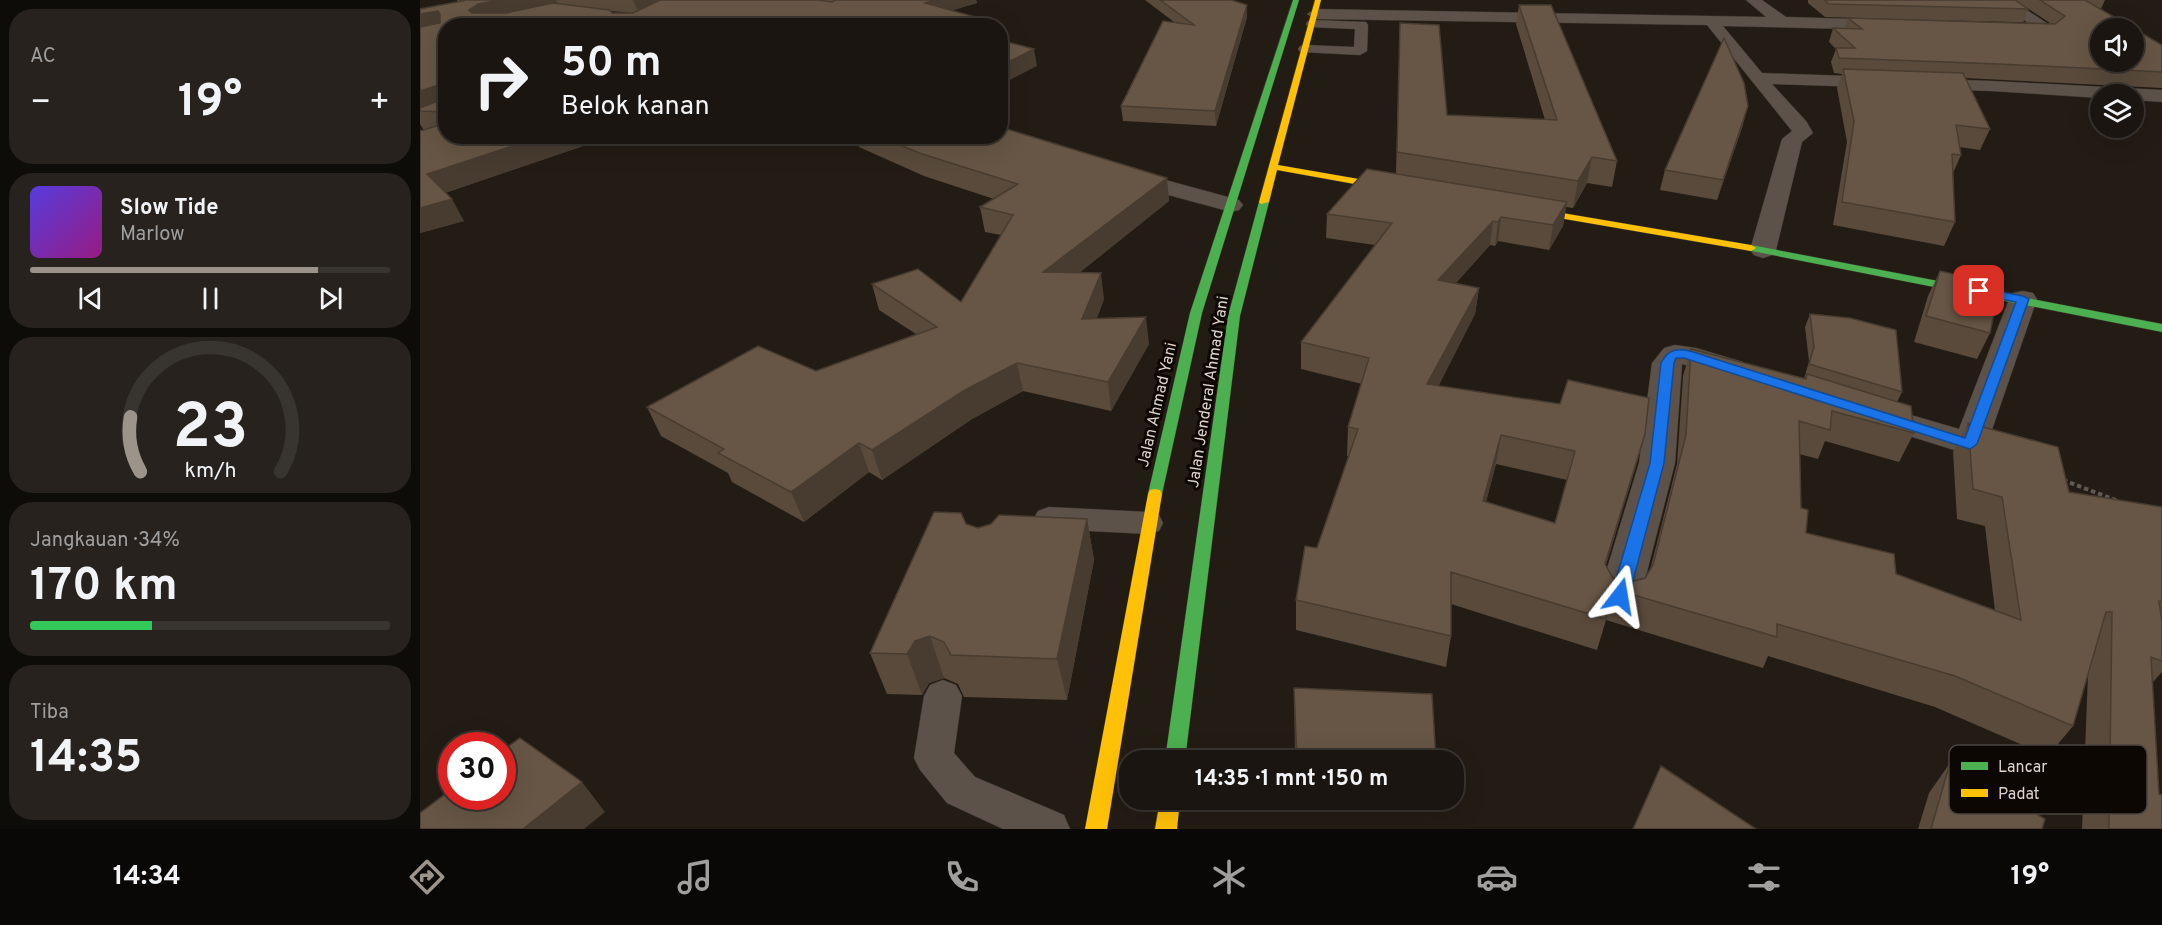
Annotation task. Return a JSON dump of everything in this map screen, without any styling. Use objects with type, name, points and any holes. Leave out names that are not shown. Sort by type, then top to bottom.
[{"type":"main road","name":"Jalan Ahmad Yani","points":[[1096,829],[1148,523],[1196,313],[1296,0]]},
{"type":"main road","name":"Jalan Jenderal Ahmad Yani","points":[[1176,750],[1234,316],[1315,12]]},
{"type":"main road","points":[[1274,167],[1412,191]]},
{"type":"main road","points":[[1506,207],[1763,250],[2162,328]]},
{"type":"main road","points":[[1166,829],[1169,810]]},
{"type":"street","points":[[1753,0],[1782,22]]},
{"type":"street","points":[[2002,0],[2049,30],[2018,29]]},
{"type":"street","points":[[1315,12],[1901,25]]},
{"type":"street","points":[[1713,22],[1757,78],[1799,125],[1803,133],[1792,139],[1763,250]]},
{"type":"street","points":[[1757,78],[1992,86],[2162,96]]},
{"type":"street","points":[[1107,171],[1231,205]]},
{"type":"street","points":[[1845,405],[1970,444],[2023,299]]},
{"type":"street","points":[[1620,596],[1657,463],[1668,363],[1671,356],[1685,354],[1765,379]]},
{"type":"lane","points":[[1305,49],[1360,51],[1362,25],[1315,12]]},
{"type":"lane","points":[[1022,521],[1029,517],[1148,523]]},
{"type":"lane","points":[[943,696],[934,758],[961,790],[1049,829]]},
{"type":"path","points":[[2056,477],[2120,502]]},
{"type":"building","points":[[459,0],[500,0],[478,4],[469,10],[472,13],[506,13],[553,3],[610,10],[612,13],[633,13],[660,0],[818,0],[832,2],[836,0],[935,0],[925,3],[979,18],[440,18],[438,11],[420,14],[420,9],[462,1]]},
{"type":"building","points":[[1160,0],[1231,0],[1247,5],[1215,111],[1121,106],[1163,21],[1194,25]]},
{"type":"building","points":[[1824,0],[2015,0],[2028,9],[1829,4]]},
{"type":"building","points":[[2040,0],[2085,0],[2116,18],[2090,18],[2090,68],[1839,58],[1836,48],[1855,48],[1833,28],[1862,29],[1848,18],[2055,24],[2065,16]]},
{"type":"building","points":[[1519,5],[1551,5],[1617,161],[1592,157],[1578,181],[1397,152],[1400,23],[1439,25],[1447,115],[1557,120]]},
{"type":"building","points":[[438,23],[438,85],[420,91],[420,27]]},
{"type":"building","points":[[2144,34],[2162,45],[2162,72],[2144,71]]},
{"type":"building","points":[[1724,38],[1744,83],[1748,106],[1723,180],[1665,170]]},
{"type":"building","points":[[1008,42],[1034,49],[1008,62]]},
{"type":"building","points":[[1843,69],[1963,73],[1990,129],[1956,125],[1961,155],[1952,154],[1955,222],[1842,202],[1854,121]]},
{"type":"building","points":[[438,101],[438,112],[420,111],[420,108]]},
{"type":"building","points":[[438,125],[438,144],[519,144],[427,174],[452,199],[420,208],[420,131]]},
{"type":"building","points":[[1008,129],[1167,178],[1043,272],[1101,273],[1082,319],[1146,317],[1108,382],[1017,363],[965,390],[872,450],[859,443],[791,492],[718,453],[724,449],[647,407],[758,346],[816,371],[937,327],[872,284],[918,269],[961,302],[1013,215],[980,207],[1018,184],[919,153],[898,144],[1008,144]]},
{"type":"building","points":[[1367,169],[1567,202],[1553,225],[1501,217],[1498,222],[1493,221],[1438,280],[1479,288],[1427,384],[1560,404],[1568,380],[1649,398],[1645,434],[1605,564],[1613,578],[1630,582],[1645,578],[1653,565],[1686,435],[1691,349],[1806,379],[1807,374],[1911,406],[1914,433],[1832,411],[1830,430],[1799,421],[1801,508],[1808,510],[1806,533],[1894,554],[1896,574],[2021,620],[2002,497],[1973,489],[1968,423],[2058,447],[2069,492],[2162,507],[2162,602],[2159,601],[2162,622],[2162,661],[2151,657],[2159,794],[2162,795],[2162,829],[2109,829],[2109,814],[2147,814],[2147,745],[2110,745],[2112,612],[2106,612],[2073,726],[1955,676],[1777,624],[1777,637],[1610,588],[1606,619],[1451,572],[1451,636],[1296,600],[1305,546],[1317,548],[1358,429],[1348,427],[1369,358],[1301,342],[1392,223],[1327,214]],"holes":[[[1501,435],[1575,451],[1555,523],[1483,501]]]},
{"type":"building","points":[[1940,271],[1987,282],[1984,295],[1997,300],[1990,333],[1926,316]]},
{"type":"building","points":[[1810,314],[1850,318],[1896,330],[1902,392],[1809,364],[1814,347]]},
{"type":"building","points":[[934,512],[961,513],[966,524],[978,528],[991,524],[999,515],[1087,519],[1057,659],[951,655],[944,642],[930,636],[915,641],[907,654],[870,653]]},
{"type":"building","points":[[1294,688],[1432,694],[1435,750],[1297,750]]},
{"type":"building","points":[[520,738],[582,782],[523,829],[420,829],[420,813],[438,800],[438,810],[516,810],[516,741]]},
{"type":"building","points":[[1661,766],[1756,829],[1633,829]]},
{"type":"building","points":[[1949,766],[1949,814],[2037,814],[2045,819],[2042,829],[1931,829]]},
{"type":"traffic: fast","points":[[1155,494],[1196,313],[1296,0]]},
{"type":"traffic: fast","points":[[1176,750],[1234,316],[1264,202]]},
{"type":"traffic: fast","points":[[1751,248],[2162,328]]},
{"type":"traffic: slow","points":[[1264,202],[1318,0]]},
{"type":"traffic: slow","points":[[1274,167],[1399,189]]},
{"type":"traffic: slow","points":[[1521,209],[1751,248]]},
{"type":"traffic: slow","points":[[1096,829],[1155,494]]},
{"type":"traffic: slow","points":[[1166,829],[1169,810]]},
{"type":"route","points":[[1620,596],[1657,463],[1668,363],[1671,356],[1685,354],[1970,444],[2023,299],[1979,291]]}]
